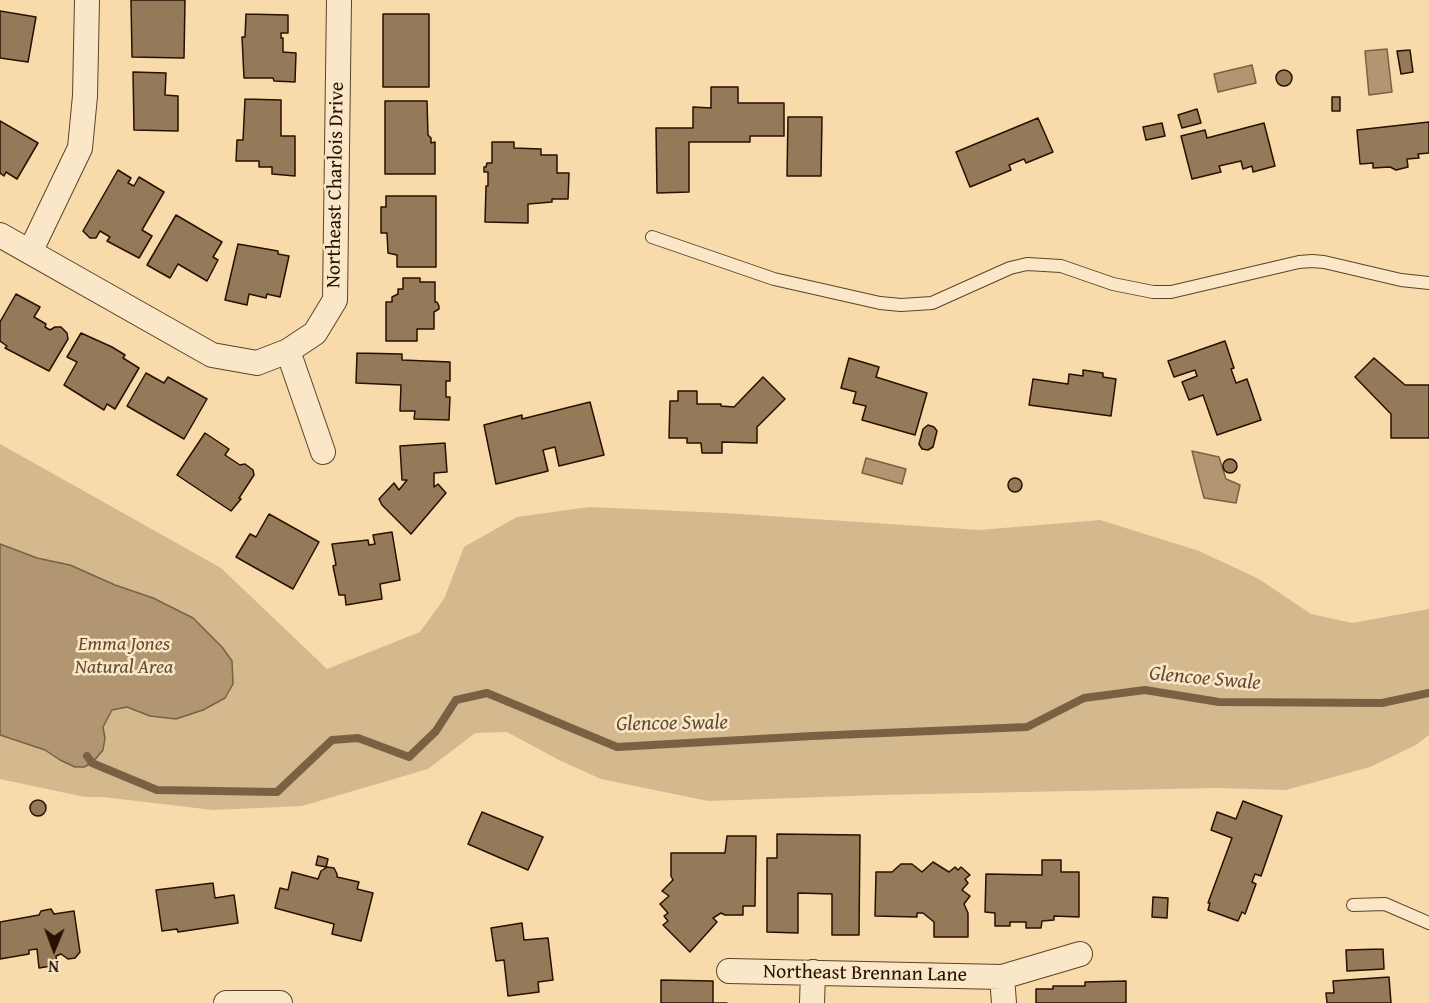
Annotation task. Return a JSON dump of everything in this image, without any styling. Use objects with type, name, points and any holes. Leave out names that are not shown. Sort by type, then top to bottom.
[{"type":"street","points":[[30,252],[80,148],[85,96],[87,0]]},
{"type":"street","name":"Northeast Charlois Drive","points":[[0,235],[212,355],[257,363],[288,351],[315,333],[335,300],[339,0]]},
{"type":"street","points":[[288,351],[322,452]]},
{"type":"street","name":"Northeast Brennan Lane","points":[[729,970],[1002,977],[1080,954]]},
{"type":"street","points":[[812,1003],[813,972]]},
{"type":"street","points":[[1002,977],[1004,1003]]},
{"type":"street","points":[[226,1003],[280,1003]]},
{"type":"lane","points":[[652,237],[774,279],[880,303],[901,305],[932,303],[1010,268],[1027,264],[1061,266],[1113,284],[1153,292],[1171,292],[1305,261],[1324,262],[1401,280],[1429,283]]},
{"type":"lane","points":[[1353,905],[1385,904],[1429,923]]},
{"type":"green space","name":"Emma Jones Natural Area","points":[[0,444],[221,568],[327,669],[420,632],[444,599],[464,547],[517,517],[589,507],[724,513],[979,530],[1100,520],[1199,551],[1259,579],[1311,614],[1352,623],[1429,609],[1429,735],[1416,745],[1370,767],[1286,790],[1216,788],[708,801],[601,779],[507,732],[475,733],[428,769],[302,806],[213,810],[103,797],[85,797],[0,779]]},
{"type":"shaded area","points":[[1387,49],[1392,92],[1369,95],[1365,51]]},
{"type":"shaded area","points":[[1252,65],[1256,83],[1218,92],[1214,74]]},
{"type":"shaded area","points":[[1192,451],[1219,457],[1226,479],[1240,485],[1236,503],[1204,498]]},
{"type":"shaded area","points":[[866,458],[906,469],[902,484],[862,473]]},
{"type":"shaded area","points":[[0,544],[37,558],[70,565],[115,585],[153,598],[193,618],[222,647],[232,661],[233,684],[225,698],[203,710],[176,719],[150,716],[127,707],[112,710],[103,727],[105,738],[103,750],[92,763],[84,767],[75,767],[45,750],[0,735]]},
{"type":"building","points":[[131,0],[185,0],[184,58],[132,57]]},
{"type":"building","points":[[0,11],[36,17],[28,62],[0,58]]},
{"type":"building","points":[[246,14],[288,15],[288,33],[281,33],[281,38],[283,38],[283,52],[296,53],[295,82],[274,81],[273,78],[244,78],[242,37],[245,37]]},
{"type":"building","points":[[383,14],[429,14],[429,87],[383,87]]},
{"type":"building","points":[[1410,50],[1413,72],[1401,74],[1397,51]]},
{"type":"building","points":[[1284,70],[1292,78],[1284,86],[1276,78]]},
{"type":"building","points":[[133,72],[166,73],[165,95],[178,96],[178,131],[134,130]]},
{"type":"building","points":[[711,87],[738,87],[738,103],[784,103],[784,136],[750,136],[750,142],[689,142],[689,192],[657,193],[656,128],[693,128],[693,107],[711,108]]},
{"type":"building","points":[[1332,97],[1340,97],[1340,111],[1332,111]]},
{"type":"building","points":[[245,99],[281,100],[281,136],[295,136],[295,176],[272,174],[272,167],[259,167],[259,161],[236,161],[237,140],[243,140]]},
{"type":"building","points":[[385,101],[427,101],[428,135],[431,143],[435,142],[435,174],[385,174]]},
{"type":"building","points":[[1197,109],[1201,123],[1182,128],[1178,115]]},
{"type":"building","points":[[788,117],[822,117],[821,176],[787,176]]},
{"type":"building","points":[[1038,118],[1053,152],[1026,163],[1024,159],[1009,165],[1011,170],[970,187],[956,152]]},
{"type":"building","points":[[0,121],[38,143],[17,179],[6,172],[4,176],[0,173]]},
{"type":"building","points":[[1429,122],[1429,153],[1418,154],[1419,158],[1407,159],[1408,167],[1396,170],[1390,167],[1373,168],[1373,163],[1360,164],[1357,130]]},
{"type":"building","points":[[1162,123],[1165,136],[1146,140],[1143,127]]},
{"type":"building","points":[[1264,123],[1275,166],[1253,172],[1252,166],[1243,169],[1241,161],[1219,166],[1221,172],[1192,179],[1181,136],[1205,130],[1207,138]]},
{"type":"building","points":[[492,142],[514,142],[514,148],[541,149],[541,155],[557,155],[557,173],[569,173],[568,199],[552,199],[552,202],[528,204],[528,223],[485,222],[488,172],[484,172],[484,167],[487,163],[492,163]]},
{"type":"building","points":[[118,170],[131,178],[128,183],[134,186],[139,177],[164,192],[142,230],[152,236],[139,258],[107,241],[110,237],[100,231],[96,238],[90,238],[83,231]]},
{"type":"building","points":[[386,196],[436,196],[436,267],[397,267],[397,255],[388,253],[387,233],[381,233],[381,207],[386,207]]},
{"type":"building","points":[[176,215],[222,242],[213,257],[218,260],[207,281],[178,264],[170,278],[147,265]]},
{"type":"building","points":[[238,244],[278,251],[278,254],[289,256],[280,297],[267,294],[266,298],[249,294],[247,305],[225,300]]},
{"type":"building","points":[[403,278],[420,278],[420,282],[435,282],[435,302],[439,309],[434,312],[434,329],[417,329],[417,341],[386,341],[386,302],[392,302],[392,297],[398,294],[398,289],[403,289]]},
{"type":"building","points":[[16,294],[40,307],[34,317],[46,324],[45,327],[50,330],[61,327],[67,333],[68,339],[49,371],[5,348],[7,346],[0,341],[0,322]]},
{"type":"building","points":[[81,333],[112,347],[125,355],[123,358],[139,368],[115,409],[107,404],[104,410],[64,385],[77,362],[67,357]]},
{"type":"building","points":[[1225,341],[1234,368],[1231,369],[1236,383],[1247,379],[1261,420],[1217,435],[1203,395],[1189,400],[1182,382],[1197,376],[1195,370],[1174,377],[1168,361]]},
{"type":"building","points":[[357,353],[402,354],[402,360],[450,362],[450,381],[446,381],[446,397],[450,397],[449,420],[414,419],[415,411],[400,411],[401,385],[356,383]]},
{"type":"building","points":[[849,358],[879,367],[876,377],[927,393],[915,435],[862,420],[866,406],[853,403],[856,392],[841,388]]},
{"type":"building","points":[[1374,358],[1405,385],[1429,385],[1429,438],[1391,438],[1391,414],[1355,377]]},
{"type":"building","points":[[1083,370],[1103,373],[1103,377],[1116,379],[1111,416],[1029,405],[1033,379],[1068,384],[1069,374],[1083,376]]},
{"type":"building","points":[[146,373],[164,383],[168,377],[207,399],[184,439],[127,406]]},
{"type":"building","points":[[763,377],[785,399],[757,427],[757,443],[722,442],[722,453],[702,453],[701,443],[687,443],[687,438],[669,438],[670,401],[678,401],[678,391],[697,391],[697,404],[721,404],[721,406],[734,407]]},
{"type":"building","points":[[590,402],[604,455],[559,466],[555,447],[543,450],[548,471],[496,484],[484,425],[522,415],[522,419]]},
{"type":"building","points":[[928,425],[937,431],[933,447],[928,450],[922,449],[919,444],[923,429]]},
{"type":"building","points":[[205,433],[229,449],[225,455],[253,470],[254,475],[239,498],[241,499],[231,511],[177,475]]},
{"type":"building","points":[[445,443],[447,472],[434,473],[434,487],[438,484],[446,493],[411,534],[382,505],[379,499],[394,483],[399,490],[407,480],[402,480],[400,446]]},
{"type":"building","points":[[1227,459],[1233,459],[1237,466],[1233,473],[1227,473],[1223,469],[1223,463]]},
{"type":"building","points":[[1015,478],[1020,480],[1022,485],[1020,490],[1015,492],[1010,490],[1008,485],[1010,480]]},
{"type":"building","points":[[269,514],[319,542],[293,589],[236,557],[250,534],[256,537]]},
{"type":"building","points":[[392,532],[400,580],[380,584],[382,599],[346,605],[345,595],[339,595],[333,566],[336,565],[332,544],[368,540],[369,545],[375,544],[373,535]]},
{"type":"building","points":[[38,800],[44,802],[46,808],[44,814],[38,816],[32,814],[30,808],[32,802]]},
{"type":"building","points":[[1243,801],[1282,816],[1261,876],[1255,874],[1252,882],[1256,884],[1245,914],[1242,912],[1238,921],[1208,910],[1210,903],[1208,903],[1232,838],[1211,830],[1217,812],[1236,819]]},
{"type":"building","points":[[482,812],[543,837],[528,870],[468,844]]},
{"type":"building","points":[[777,834],[860,835],[859,935],[832,935],[832,894],[798,893],[798,933],[767,932],[767,858],[777,858]]},
{"type":"building","points":[[727,836],[756,836],[755,906],[743,906],[743,915],[721,913],[713,918],[717,922],[690,952],[663,925],[668,921],[664,916],[668,913],[660,904],[669,896],[662,891],[673,880],[671,853],[725,853]]},
{"type":"building","points":[[318,856],[328,859],[326,867],[316,865]]},
{"type":"building","points":[[1042,860],[1061,860],[1061,872],[1079,872],[1079,917],[1054,916],[1054,920],[1042,921],[1041,928],[1026,928],[1026,922],[1010,922],[1010,926],[995,926],[995,913],[985,912],[986,874],[1042,875]]},
{"type":"building","points":[[933,862],[949,872],[955,867],[958,870],[961,867],[970,875],[965,879],[968,883],[962,890],[970,896],[964,904],[968,913],[968,937],[934,937],[934,922],[923,913],[917,913],[917,917],[875,916],[876,872],[892,872],[901,864],[912,864],[922,872]]},
{"type":"building","points":[[327,867],[334,868],[337,877],[359,882],[357,889],[373,893],[361,941],[332,934],[334,924],[275,908],[280,888],[288,890],[292,872],[318,879],[321,871]]},
{"type":"building","points":[[213,883],[215,898],[234,895],[238,923],[178,932],[177,929],[162,931],[156,890]]},
{"type":"building","points":[[1153,897],[1168,898],[1167,918],[1152,917]]},
{"type":"building","points":[[51,909],[54,914],[74,911],[80,952],[75,958],[68,959],[61,954],[56,956],[57,965],[39,968],[37,949],[29,950],[29,954],[0,959],[0,922],[39,915],[41,911]]},
{"type":"building","points":[[522,923],[524,940],[548,938],[553,980],[538,982],[539,992],[508,996],[504,960],[496,961],[491,928]]},
{"type":"building","points":[[1383,949],[1384,969],[1347,971],[1346,950]]},
{"type":"building","points":[[1389,977],[1391,1003],[1327,1003],[1326,993],[1334,993],[1333,981]]},
{"type":"building","points":[[661,980],[713,981],[713,1003],[661,1003]]},
{"type":"building","points":[[1126,981],[1126,1003],[1036,1003],[1036,989],[1053,989],[1053,986],[1085,986],[1085,982]]},
{"type":"waterway","name":"Glencoe Swale","points":[[87,756],[92,763],[157,790],[277,792],[332,740],[358,738],[409,757],[436,731],[456,700],[487,693],[617,747],[1027,727],[1084,698],[1145,690],[1219,702],[1382,703],[1429,693]]}]
